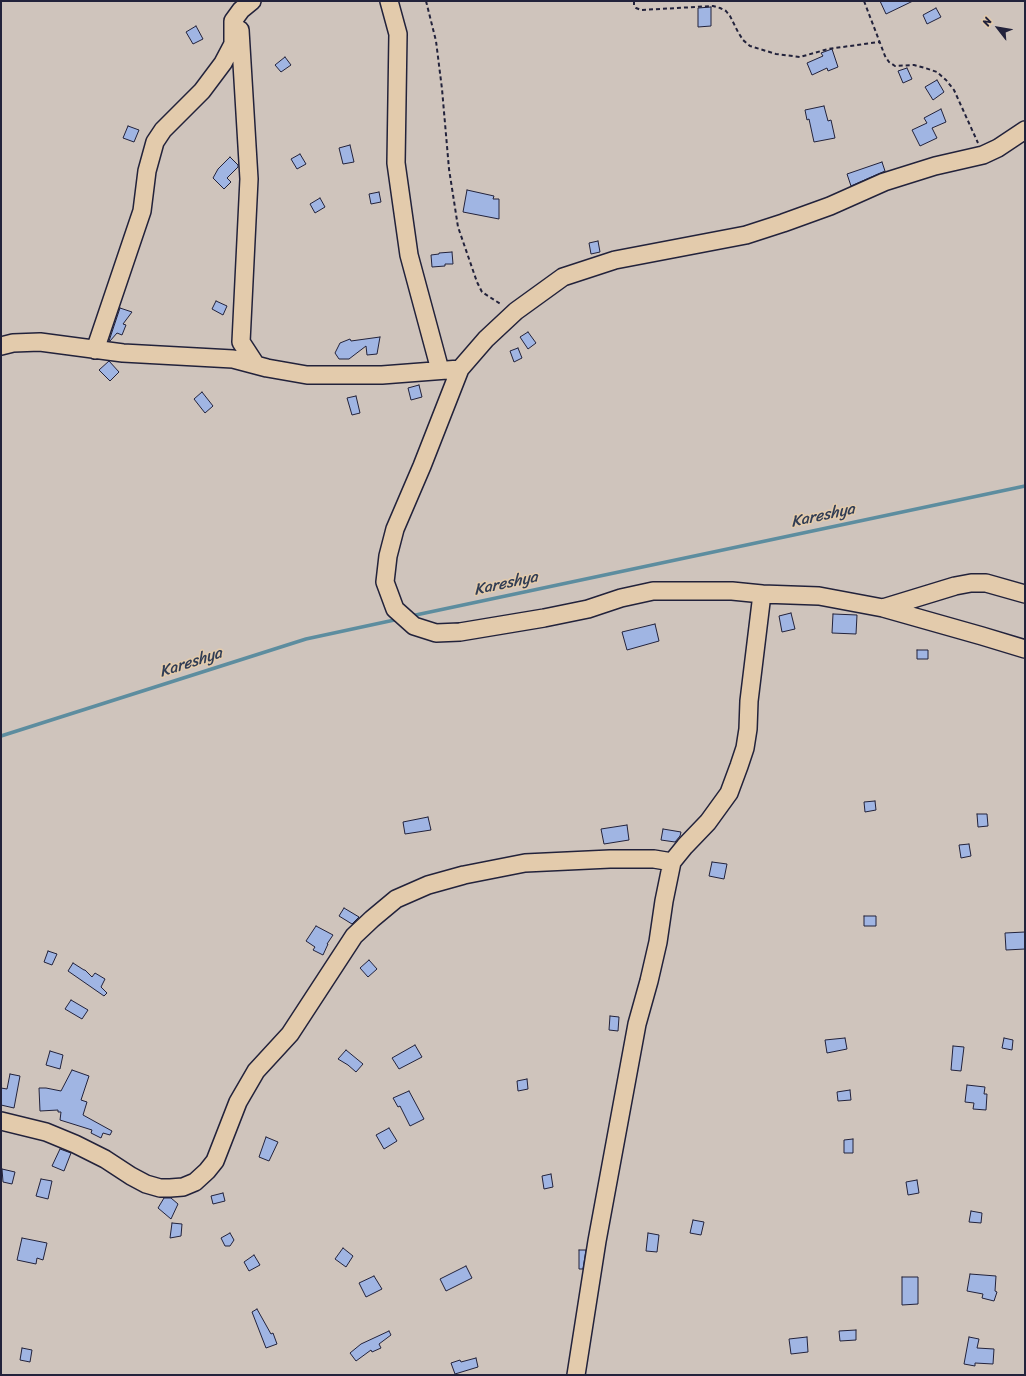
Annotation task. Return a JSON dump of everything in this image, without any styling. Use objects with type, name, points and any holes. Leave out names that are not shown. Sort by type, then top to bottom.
[{"type":"street","points":[[95,350],[142,211],[147,171],[155,142],[163,130],[202,91],[223,64],[233,44],[233,21],[247,4],[252,1]]},
{"type":"street","points":[[389,1],[398,34],[396,163],[406,240],[440,370]]},
{"type":"street","points":[[239,13],[249,179],[241,342],[256,365]]},
{"type":"street","points":[[1025,130],[998,148],[983,155],[935,166],[884,182],[830,206],[782,224],[746,235],[615,260],[563,277],[516,311],[486,339],[460,369],[422,466],[395,529],[388,556],[385,582],[395,609],[414,626],[436,633],[460,632],[544,618],[588,609],[621,598],[653,591],[732,591],[762,594],[819,596],[883,608],[1025,649]]},
{"type":"street","points":[[1,346],[13,343],[40,342],[123,353],[233,359],[306,375],[382,375],[460,369]]},
{"type":"street","points":[[883,608],[955,586],[972,583],[986,583],[1025,594]]},
{"type":"street","points":[[576,1375],[597,1241],[637,1024],[658,942],[672,862],[708,822],[729,793],[739,766],[745,748],[748,729],[749,701],[762,594]]},
{"type":"street","points":[[1,1121],[46,1132],[75,1144],[105,1159],[146,1184],[160,1188],[183,1187],[194,1182],[207,1172],[215,1161],[238,1102],[256,1071],[290,1034],[354,936],[396,899],[428,885],[464,875],[524,863],[624,859],[654,859],[672,862]]},
{"type":"path","points":[[426,1],[436,41],[449,169],[458,226],[476,282],[482,292],[502,305],[516,311]]},
{"type":"path","points":[[634,1],[636,8],[641,10],[713,6],[720,8],[726,11],[730,16],[743,40],[750,46],[776,54],[800,57],[828,49],[879,42]]},
{"type":"path","points":[[864,1],[879,42],[889,62],[895,66],[914,65],[925,68],[937,72],[946,80],[954,90],[983,155]]},
{"type":"building","points":[[880,1],[913,1],[886,14]]},
{"type":"building","points":[[711,7],[711,26],[698,27],[698,8]]},
{"type":"building","points":[[936,8],[941,17],[927,24],[923,15]]},
{"type":"building","points":[[196,26],[203,39],[193,44],[186,32]]},
{"type":"building","points":[[832,49],[838,67],[828,71],[827,68],[812,75],[807,63],[823,56],[821,53]]},
{"type":"building","points":[[285,57],[291,65],[281,72],[275,65]]},
{"type":"building","points":[[907,68],[912,79],[903,83],[898,71]]},
{"type":"building","points":[[937,80],[944,92],[933,100],[925,87]]},
{"type":"building","points":[[824,106],[828,121],[831,120],[835,138],[814,142],[809,119],[807,120],[805,110]]},
{"type":"building","points":[[941,109],[946,122],[932,128],[937,138],[920,146],[912,130],[927,123],[924,118]]},
{"type":"building","points":[[128,126],[139,130],[134,142],[123,138]]},
{"type":"building","points":[[350,145],[354,162],[343,164],[339,148]]},
{"type":"building","points":[[300,154],[306,164],[297,169],[291,159]]},
{"type":"building","points":[[230,157],[238,165],[238,167],[227,178],[231,182],[224,189],[213,178],[218,169]]},
{"type":"building","points":[[882,162],[885,171],[851,186],[847,174]]},
{"type":"building","points":[[467,190],[494,196],[493,199],[499,199],[499,219],[463,212]]},
{"type":"building","points":[[379,192],[381,202],[371,204],[369,194]]},
{"type":"building","points":[[320,198],[325,207],[315,213],[310,204]]},
{"type":"building","points":[[598,241],[600,252],[591,254],[589,243]]},
{"type":"building","points":[[452,252],[453,264],[432,267],[431,255]]},
{"type":"building","points":[[216,301],[227,306],[223,315],[212,309]]},
{"type":"building","points":[[120,308],[132,312],[123,324],[126,325],[122,335],[117,333],[109,341]]},
{"type":"building","points":[[528,332],[536,343],[528,349],[520,337]]},
{"type":"building","points":[[380,337],[377,354],[367,355],[366,346],[349,359],[339,359],[335,353],[340,343],[350,339],[351,341]]},
{"type":"building","points":[[518,348],[522,358],[514,362],[510,351]]},
{"type":"building","points":[[109,361],[119,372],[110,381],[99,370]]},
{"type":"building","points":[[419,385],[422,397],[411,400],[408,388]]},
{"type":"building","points":[[202,392],[213,406],[205,413],[194,399]]},
{"type":"building","points":[[356,396],[360,413],[352,415],[347,398]]},
{"type":"building","points":[[791,613],[795,629],[782,632],[779,616]]},
{"type":"building","points":[[833,614],[857,615],[856,634],[832,633]]},
{"type":"building","points":[[655,624],[659,641],[627,650],[622,632]]},
{"type":"building","points":[[917,650],[928,650],[928,659],[917,659]]},
{"type":"building","points":[[875,801],[876,810],[865,812],[864,802]]},
{"type":"building","points":[[977,814],[987,814],[988,826],[978,827]]},
{"type":"building","points":[[428,817],[431,830],[405,834],[403,822]]},
{"type":"building","points":[[627,825],[629,840],[604,844],[601,829]]},
{"type":"building","points":[[663,829],[681,832],[680,836],[675,842],[661,840]]},
{"type":"building","points":[[969,844],[971,856],[961,858],[959,845]]},
{"type":"building","points":[[712,862],[727,864],[724,879],[709,876]]},
{"type":"building","points":[[344,908],[359,917],[352,924],[339,916]]},
{"type":"building","points":[[864,916],[876,916],[876,926],[864,926]]},
{"type":"building","points":[[316,926],[333,935],[327,944],[323,955],[313,950],[315,947],[306,941]]},
{"type":"building","points":[[1025,932],[1025,949],[1006,950],[1005,933]]},
{"type":"building","points":[[48,951],[57,954],[52,965],[44,962]]},
{"type":"building","points":[[369,960],[377,969],[368,977],[360,968]]},
{"type":"building","points":[[73,963],[85,970],[92,977],[95,973],[105,979],[101,987],[107,993],[104,996],[68,971]]},
{"type":"building","points":[[71,1000],[88,1010],[82,1019],[65,1009]]},
{"type":"building","points":[[610,1016],[619,1017],[618,1031],[609,1030]]},
{"type":"building","points":[[845,1038],[847,1049],[827,1053],[825,1040]]},
{"type":"building","points":[[1004,1038],[1013,1040],[1012,1050],[1002,1048]]},
{"type":"building","points":[[415,1045],[422,1057],[399,1069],[392,1058]]},
{"type":"building","points":[[953,1046],[964,1047],[961,1071],[951,1070]]},
{"type":"building","points":[[346,1050],[363,1064],[356,1072],[338,1059]]},
{"type":"building","points":[[50,1051],[63,1055],[60,1069],[46,1065]]},
{"type":"building","points":[[72,1070],[89,1076],[81,1100],[87,1102],[83,1115],[112,1131],[110,1135],[103,1133],[101,1138],[91,1133],[92,1130],[60,1120],[61,1112],[58,1112],[58,1110],[40,1111],[39,1088],[61,1091]]},
{"type":"building","points":[[10,1074],[20,1076],[14,1108],[1,1105],[1,1088],[7,1089]]},
{"type":"building","points":[[527,1079],[528,1089],[518,1091],[517,1081]]},
{"type":"building","points":[[967,1085],[985,1087],[984,1094],[987,1094],[986,1110],[973,1109],[974,1103],[965,1102]]},
{"type":"building","points":[[850,1090],[851,1100],[838,1101],[837,1092]]},
{"type":"building","points":[[409,1091],[424,1119],[410,1126],[400,1106],[398,1107],[393,1098]]},
{"type":"building","points":[[389,1128],[397,1141],[384,1149],[376,1135]]},
{"type":"building","points":[[266,1137],[278,1142],[269,1161],[259,1157]]},
{"type":"building","points":[[853,1139],[853,1153],[844,1153],[844,1140]]},
{"type":"building","points":[[60,1149],[71,1153],[64,1171],[52,1166]]},
{"type":"building","points":[[2,1169],[15,1172],[12,1184],[3,1182]]},
{"type":"building","points":[[551,1174],[553,1187],[544,1189],[542,1176]]},
{"type":"building","points":[[41,1179],[52,1181],[48,1199],[36,1196]]},
{"type":"building","points":[[917,1180],[919,1193],[908,1195],[906,1182]]},
{"type":"building","points":[[223,1193],[225,1201],[213,1204],[211,1196]]},
{"type":"building","points":[[164,1198],[171,1198],[178,1204],[171,1219],[158,1208]]},
{"type":"building","points":[[971,1211],[982,1213],[981,1223],[969,1222]]},
{"type":"building","points":[[693,1220],[704,1222],[701,1235],[690,1233]]},
{"type":"building","points":[[172,1223],[182,1224],[181,1236],[170,1238]]},
{"type":"building","points":[[230,1233],[234,1240],[230,1246],[225,1246],[221,1238]]},
{"type":"building","points":[[648,1233],[659,1235],[657,1252],[646,1251]]},
{"type":"building","points":[[22,1238],[47,1243],[43,1260],[37,1258],[36,1264],[17,1260]]},
{"type":"building","points":[[343,1248],[353,1256],[346,1267],[335,1259]]},
{"type":"building","points":[[579,1250],[586,1250],[583,1269],[579,1269]]},
{"type":"building","points":[[254,1255],[260,1265],[249,1271],[244,1262]]},
{"type":"building","points":[[466,1266],[472,1278],[446,1291],[440,1279]]},
{"type":"building","points":[[970,1274],[996,1276],[995,1291],[997,1292],[994,1301],[982,1298],[983,1294],[967,1291]]},
{"type":"building","points":[[374,1276],[382,1289],[366,1297],[359,1283]]},
{"type":"building","points":[[902,1277],[918,1277],[918,1304],[902,1305]]},
{"type":"building","points":[[257,1309],[271,1334],[273,1333],[277,1344],[266,1348],[252,1312]]},
{"type":"building","points":[[856,1330],[856,1340],[840,1341],[839,1331]]},
{"type":"building","points":[[389,1331],[391,1335],[379,1344],[381,1348],[372,1352],[371,1350],[356,1361],[350,1353],[361,1344]]},
{"type":"building","points":[[807,1337],[808,1352],[791,1354],[789,1339]]},
{"type":"building","points":[[969,1337],[979,1339],[977,1348],[994,1349],[993,1364],[975,1363],[975,1366],[964,1364]]},
{"type":"building","points":[[22,1348],[32,1350],[30,1362],[20,1360]]},
{"type":"building","points":[[476,1358],[478,1367],[455,1374],[451,1363]]},
{"type":"waterway","name":"Kareshya","points":[[411,616],[1025,486]]},
{"type":"waterway","name":"Kareshya","points":[[1,736],[306,639],[399,619]]}]
